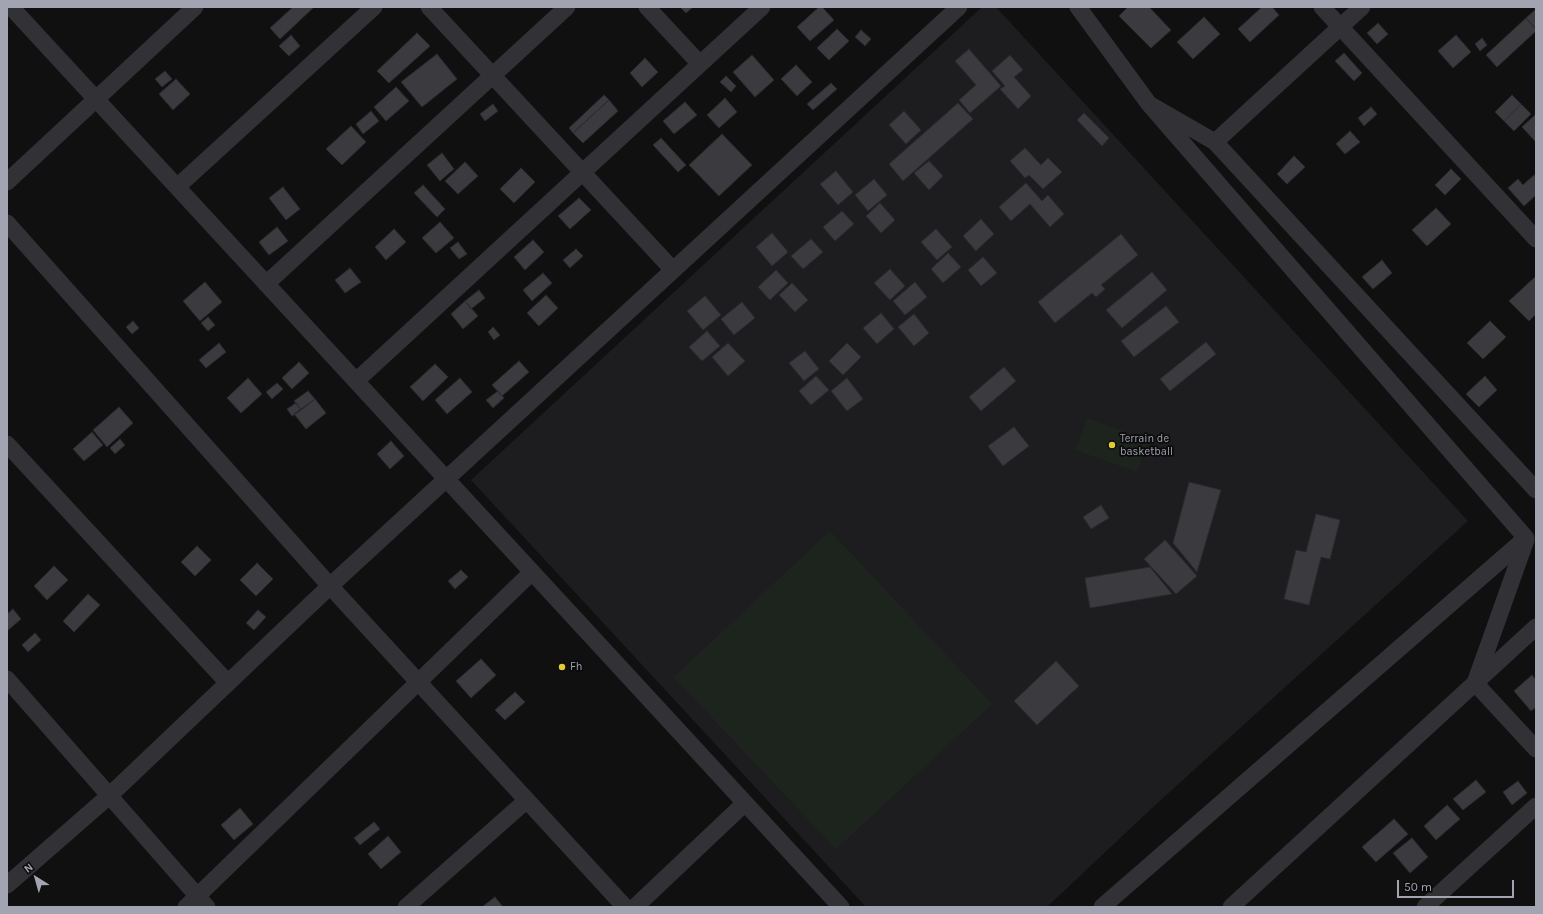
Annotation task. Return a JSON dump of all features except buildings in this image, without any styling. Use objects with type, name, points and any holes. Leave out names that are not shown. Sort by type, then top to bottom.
[{"type":"street","points":[[7,182],[195,7]]},
{"type":"street","points":[[177,188],[374,7]]},
{"type":"street","points":[[429,7],[673,270]]},
{"type":"street","points":[[266,284],[567,7]]},
{"type":"street","points":[[647,7],[700,64]]},
{"type":"street","points":[[356,381],[762,7]]},
{"type":"street","points":[[1078,7],[1149,104],[1526,538]]},
{"type":"street","points":[[1322,7],[1536,239]]},
{"type":"street","points":[[1215,142],[1362,7]]},
{"type":"street","points":[[16,9],[177,188],[841,907]]},
{"type":"street","points":[[7,885],[109,796],[330,586],[673,270],[949,10]]},
{"type":"street","points":[[1149,104],[1215,142],[1536,490]]},
{"type":"street","points":[[7,223],[330,586],[626,907]]},
{"type":"street","points":[[7,444],[228,683]]},
{"type":"street","points":[[1475,683],[1526,538]]},
{"type":"street","points":[[1102,907],[1526,538]]},
{"type":"street","points":[[7,679],[109,796],[197,903],[418,682],[532,572]]},
{"type":"street","points":[[1231,907],[1536,627]]},
{"type":"street","points":[[1475,683],[1536,749]]},
{"type":"street","points":[[406,907],[527,800]]},
{"type":"street","points":[[636,907],[745,803]]},
{"type":"street","points":[[1425,907],[1536,806]]},
{"type":"shaded area","points":[[982,7],[996,7],[1468,521],[1151,809],[1047,907],[866,907],[471,480]]},
{"type":"shaded area","name":"Terrain de basketball","points":[[1087,418],[1148,440],[1137,472],[1075,450]]},
{"type":"shaded area","points":[[830,531],[992,704],[836,849],[674,677]]},
{"type":"place","name":"Terrain de basketball","points":[[1112,445]]},
{"type":"place","name":"Fh","points":[[562,667]]}]
